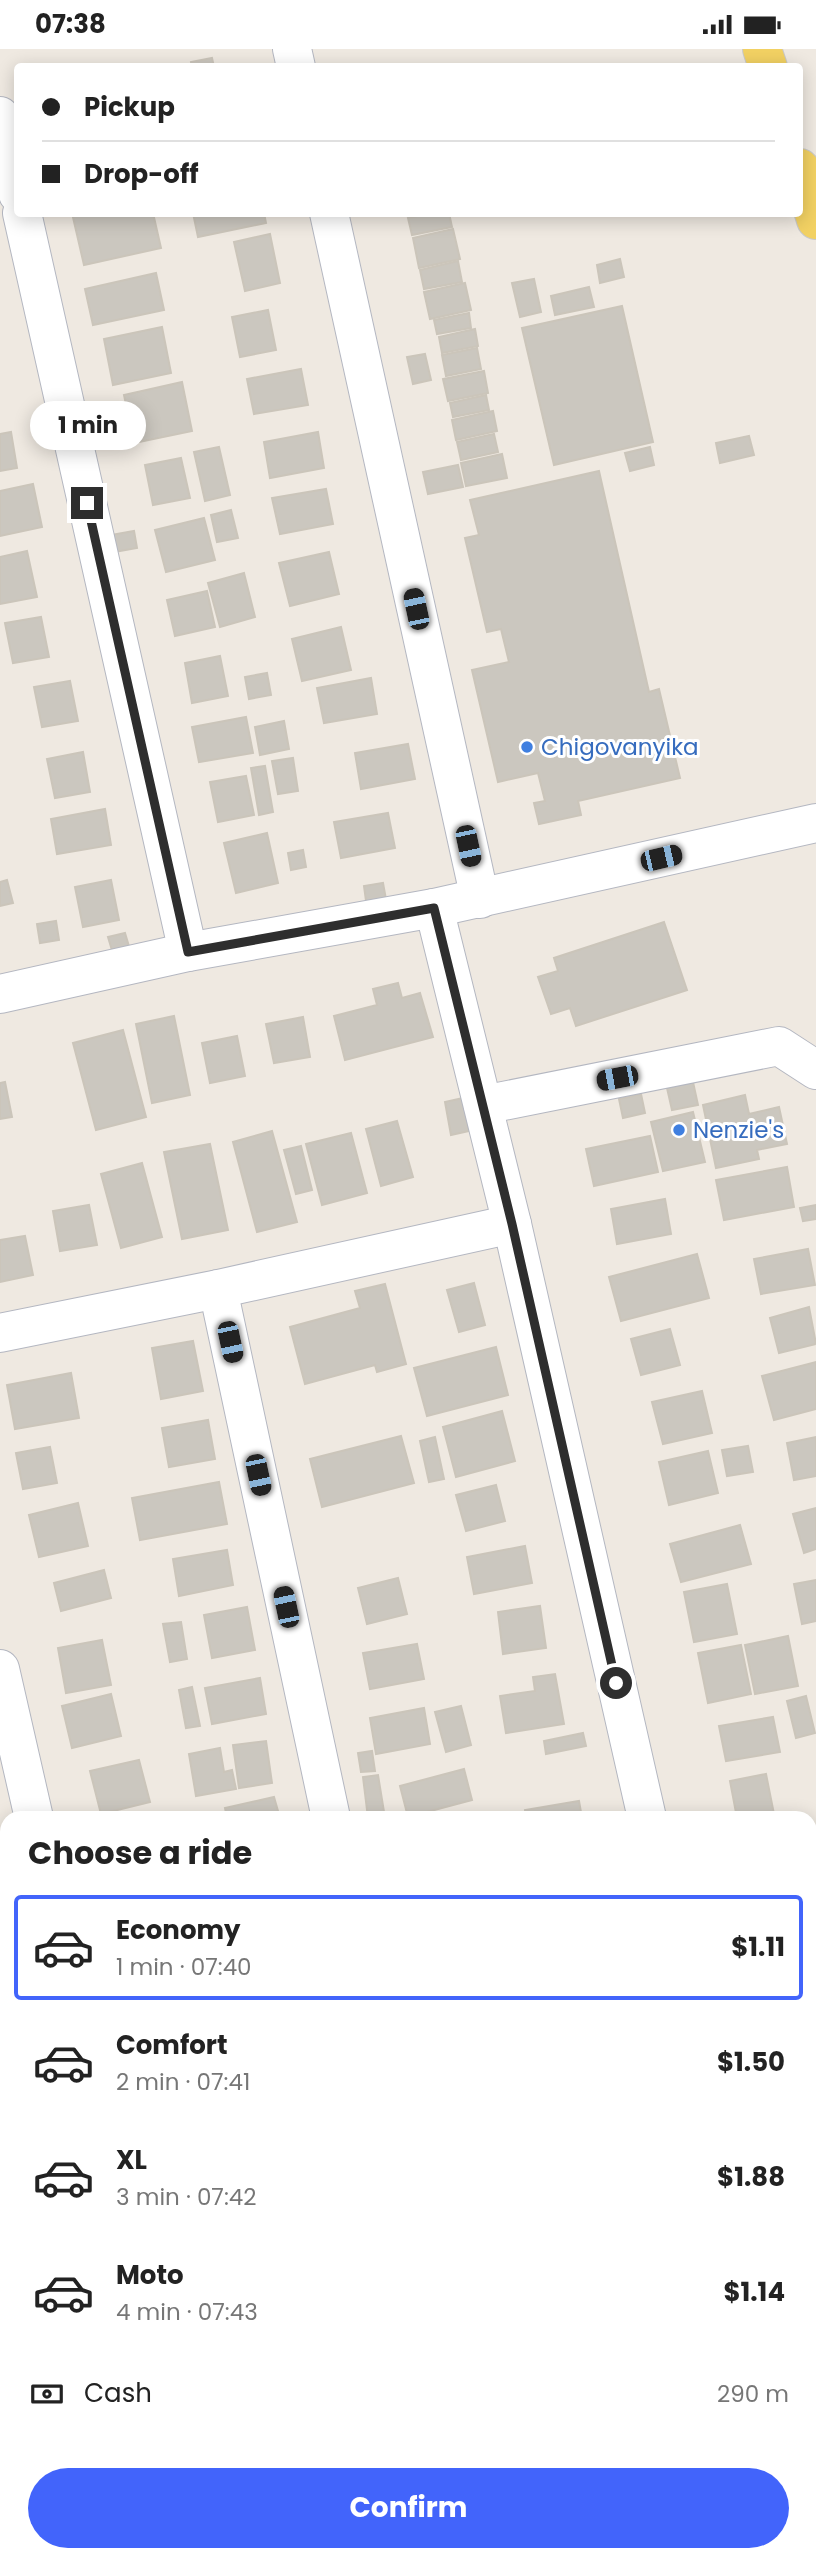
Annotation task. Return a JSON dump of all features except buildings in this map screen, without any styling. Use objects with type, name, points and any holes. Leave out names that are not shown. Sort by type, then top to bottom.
[{"type":"main road","points":[[803,178],[816,220]]},
{"type":"street","points":[[0,116],[14,177]]},
{"type":"street","points":[[23,217],[188,952]]},
{"type":"street","points":[[329,217],[480,899]]},
{"type":"street","points":[[0,994],[188,952],[480,899],[816,823]]},
{"type":"street","points":[[434,908],[512,1224],[645,1811]]},
{"type":"street","points":[[483,1105],[779,1046],[816,1070]]},
{"type":"street","points":[[0,1333],[218,1289],[512,1224]]},
{"type":"street","points":[[218,1289],[330,1811]]},
{"type":"street","points":[[0,1669],[32,1811]]},
{"type":"place","name":"Chigovanyika","points":[[527,747]]},
{"type":"place","name":"Nenzie's","points":[[679,1130]]},
{"type":"route","points":[[87,503],[188,952],[434,908],[512,1224],[616,1683]]}]
